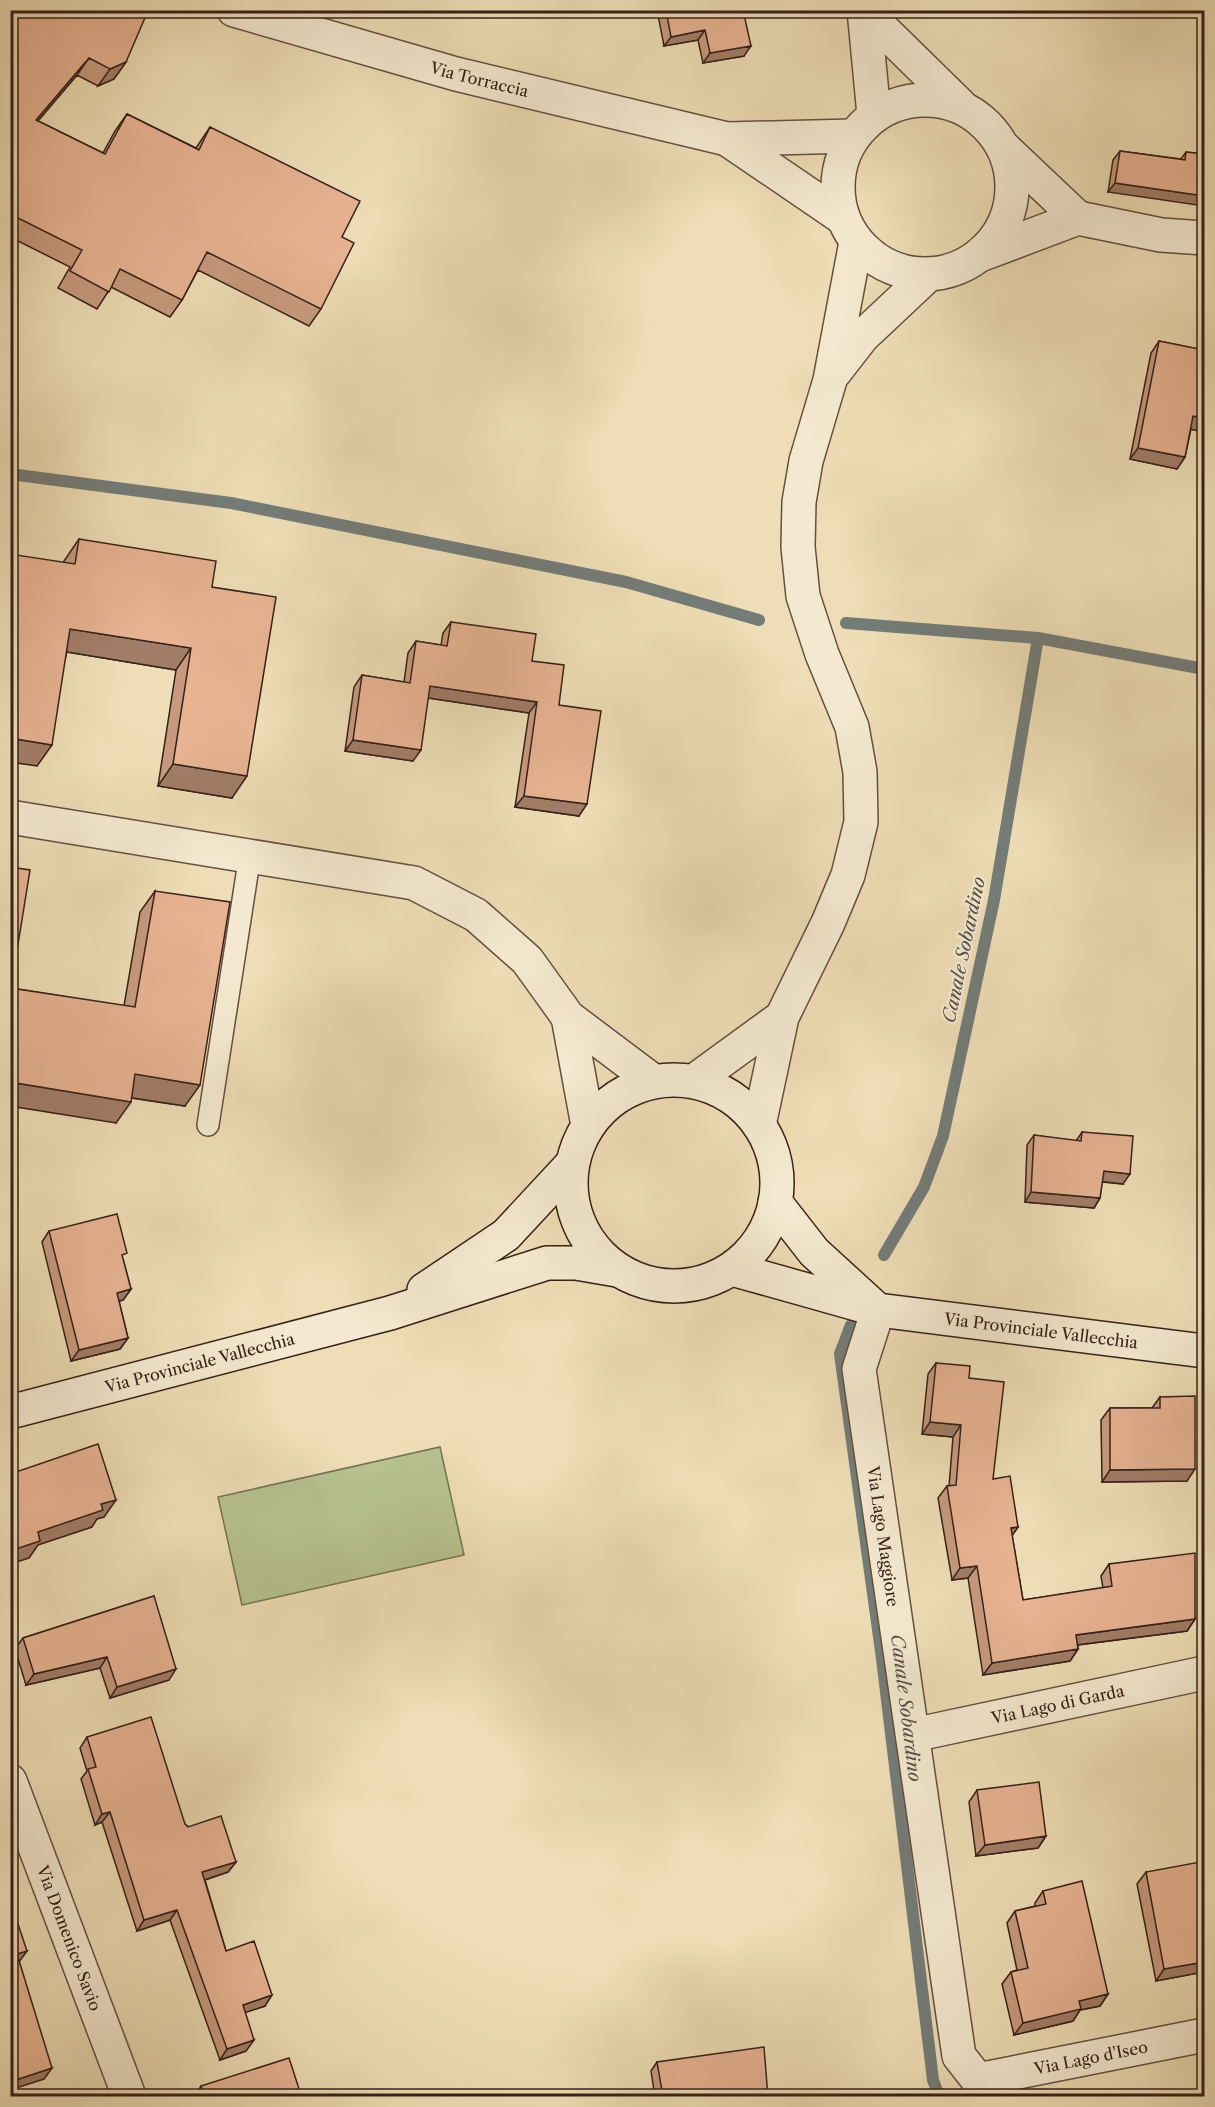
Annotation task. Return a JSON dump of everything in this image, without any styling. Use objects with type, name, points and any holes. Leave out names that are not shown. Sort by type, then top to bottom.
[{"type":"street","name":"Via Torraccia","points":[[234,10],[456,74],[727,139],[863,126]]},
{"type":"street","points":[[864,11],[961,106],[986,123],[1004,147],[1078,218],[1161,235],[1204,238]]},
{"type":"street","points":[[863,126],[864,11]]},
{"type":"street","points":[[759,1125],[782,1017],[828,923],[848,875],[861,822],[860,771],[852,727],[822,654],[803,596],[798,547],[799,502],[804,471],[830,380],[849,230],[837,190],[840,162],[863,126],[901,102],[932,99],[961,106]]},
{"type":"street","name":"Via Torraccia","points":[[727,139],[849,230]]},
{"type":"street","points":[[980,255],[999,233],[1011,206],[1012,176],[1004,147]]},
{"type":"street","points":[[849,230],[876,261],[893,268],[929,274],[956,269],[980,255],[1078,218]]},
{"type":"street","points":[[830,380],[862,337],[929,274]]},
{"type":"street","points":[[10,817],[414,883],[476,915],[527,960],[567,1017],[653,1081]]},
{"type":"street","points":[[567,1017],[588,1126]]},
{"type":"street","points":[[694,1081],[782,1017]]},
{"type":"street","name":"Via Provinciale Vallecchia","points":[[10,1412],[390,1313],[547,1263],[576,1263],[617,1270],[644,1282],[675,1287],[705,1282],[732,1269],[752,1251],[767,1228],[775,1202],[778,1175],[772,1149],[759,1125],[742,1104],[719,1089],[694,1081],[653,1081],[627,1090],[606,1106],[588,1126],[573,1164],[571,1194],[579,1223],[594,1249],[617,1270]]},
{"type":"street","name":"Via Provinciale Vallecchia","points":[[390,1313],[506,1235],[573,1164]]},
{"type":"street","points":[[775,1202],[814,1252],[878,1310]]},
{"type":"street","name":"Via Provinciale Vallecchia","points":[[732,1269],[878,1310],[1204,1351]]},
{"type":"street","name":"Via Lago Maggiore","points":[[878,1310],[859,1369],[959,2056],[978,2080]]},
{"type":"street","name":"Via Lago di Garda","points":[[913,1735],[1204,1673]]},
{"type":"street","name":"Via Domenico Savio","points":[[10,1780],[129,2097]]},
{"type":"street","name":"Via Lago d'Iseo","points":[[978,2080],[1204,2035]]},
{"type":"lane","points":[[208,1125],[250,855]]},
{"type":"green space","points":[[440,1447],[464,1555],[242,1605],[218,1497]]},
{"type":"building","points":[[17,10],[141,10],[147,13],[126,62],[110,69],[89,58],[36,120],[105,154],[127,114],[199,150],[210,127],[360,201],[342,237],[354,243],[321,309],[207,252],[182,300],[120,269],[109,292],[70,271],[82,250],[10,214],[10,23]]},
{"type":"building","points":[[666,10],[743,10],[751,46],[710,53],[705,30],[671,37]]},
{"type":"building","points":[[1120,151],[1185,160],[1186,152],[1204,154],[1204,196],[1115,183]]},
{"type":"building","points":[[1159,341],[1204,350],[1204,418],[1193,416],[1185,457],[1138,448]]},
{"type":"building","points":[[79,539],[216,561],[212,587],[276,597],[247,776],[173,764],[191,648],[70,629],[52,745],[10,738],[10,554],[75,564]]},
{"type":"building","points":[[451,622],[536,634],[532,661],[564,665],[559,705],[601,711],[587,804],[524,796],[537,702],[430,686],[421,750],[353,740],[362,675],[410,683],[416,641],[447,646]]},
{"type":"building","points":[[10,867],[30,870],[11,988],[135,1007],[155,891],[230,902],[200,1085],[135,1074],[131,1102],[10,1082]]},
{"type":"building","points":[[1082,1132],[1133,1136],[1130,1174],[1104,1171],[1100,1198],[1031,1192],[1034,1135],[1081,1141]]},
{"type":"building","points":[[117,1214],[127,1253],[122,1255],[131,1289],[117,1293],[128,1338],[79,1350],[49,1231]]},
{"type":"building","points":[[936,1363],[970,1366],[969,1378],[1004,1382],[993,1479],[1010,1476],[1018,1527],[1011,1528],[1023,1600],[1112,1586],[1109,1564],[1195,1553],[1195,1619],[1076,1635],[1078,1649],[992,1663],[977,1566],[960,1568],[947,1486],[956,1485],[961,1425],[930,1422]]},
{"type":"building","points":[[1195,1396],[1195,1469],[1110,1470],[1110,1408],[1160,1408],[1160,1397]]},
{"type":"building","points":[[98,1444],[116,1500],[101,1504],[103,1510],[38,1532],[40,1541],[10,1551],[10,1474]]},
{"type":"building","points":[[154,1596],[176,1669],[117,1687],[107,1657],[34,1674],[23,1638]]},
{"type":"building","points":[[151,1717],[185,1824],[188,1827],[221,1816],[236,1862],[202,1872],[226,1951],[254,1941],[272,1995],[243,2005],[254,2040],[227,2049],[177,1910],[144,1920],[110,1812],[102,1814],[88,1769],[96,1767],[87,1737]]},
{"type":"building","points":[[1039,1782],[1046,1836],[985,1845],[977,1790]]},
{"type":"building","points":[[1200,1862],[1204,1883],[1204,1962],[1164,1969],[1146,1872]]},
{"type":"building","points":[[1082,1881],[1108,1994],[1079,2001],[1081,2009],[1023,2023],[1011,1972],[1028,1968],[1015,1911],[1046,1904],[1043,1891]]},
{"type":"building","points":[[10,1900],[27,1951],[17,1954],[52,2068],[10,2082]]},
{"type":"building","points":[[764,2047],[768,2097],[663,2097],[657,2062]]},
{"type":"building","points":[[289,2058],[301,2095],[298,2097],[205,2097],[201,2086]]},
{"type":"waterway","points":[[10,474],[231,503],[626,582],[759,620]]},
{"type":"waterway","points":[[846,623],[1038,638],[1204,669]]},
{"type":"waterway","name":"Canale Sobardino","points":[[884,1255],[924,1187],[943,1136],[994,900],[1038,638]]},
{"type":"waterway","name":"Canale Sobardino","points":[[851,1325],[840,1354],[882,1659],[933,2080],[939,2096]]}]
